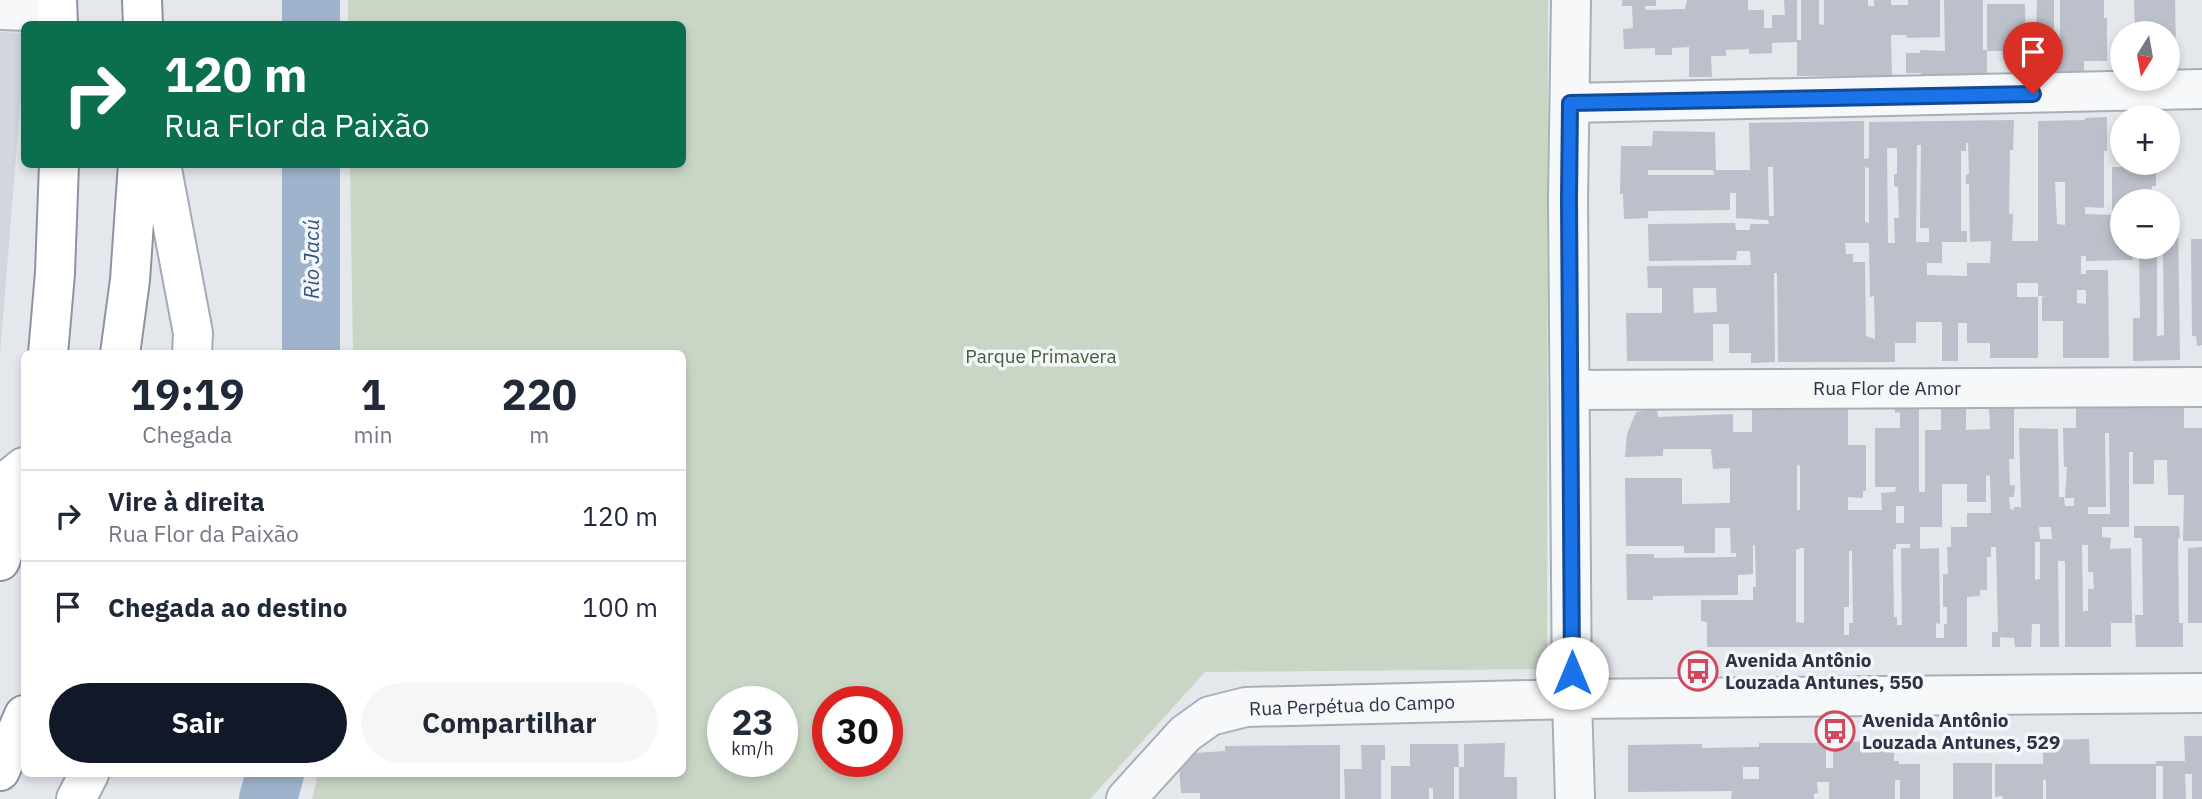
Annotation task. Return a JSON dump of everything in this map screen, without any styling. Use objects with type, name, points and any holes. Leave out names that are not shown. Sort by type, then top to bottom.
[{"type":"main road","points":[[142,0],[143,21]]},
{"type":"main road","points":[[48,350],[60,168]]},
{"type":"main road","points":[[121,350],[130,280],[138,168]]},
{"type":"main road","points":[[162,168],[193,332],[192,350]]},
{"type":"main road","points":[[0,486],[21,469]]},
{"type":"main road","points":[[0,561],[21,498]]},
{"type":"main road","points":[[0,771],[21,722]]},
{"type":"main road","points":[[76,799],[87,777]]},
{"type":"street","points":[[1570,0],[1572,699],[1575,799]]},
{"type":"street","points":[[0,10],[57,12]]},
{"type":"street","points":[[1570,103],[2202,89]]},
{"type":"street","name":"Rua Flor de Amor","points":[[1571,390],[2202,387]]},
{"type":"street","name":"Rua Perpétua do Campo","points":[[1126,799],[1185,734],[1210,716],[1246,707],[1572,699],[2202,693]]},
{"type":"shaded area","points":[[0,32],[21,33],[21,95],[0,354]]},
{"type":"green space","name":"Parque Primavera","points":[[348,0],[1548,0],[1547,669],[1205,672],[1090,799],[312,799],[317,777],[686,777],[686,350],[353,350],[350,168],[686,168],[686,21],[348,21]]},
{"type":"building","points":[[1622,0],[1656,0],[1656,6],[1645,6],[1646,10],[1685,9],[1687,0],[1748,0],[1748,10],[1764,10],[1764,28],[1772,28],[1772,15],[1785,15],[1784,0],[1797,0],[1797,40],[1801,40],[1801,0],[1819,0],[1819,24],[1824,25],[1824,0],[1868,0],[1868,6],[1874,6],[1874,0],[1891,0],[1891,5],[1908,5],[1908,0],[1940,0],[1940,37],[1907,38],[1906,35],[1891,35],[1892,76],[1797,76],[1797,42],[1772,43],[1772,53],[1749,54],[1749,49],[1726,50],[1726,56],[1711,56],[1712,77],[1689,77],[1689,47],[1672,48],[1672,55],[1655,55],[1655,48],[1624,49],[1623,29],[1633,28],[1632,6],[1622,6]]},
{"type":"building","points":[[1944,0],[1983,0],[1983,50],[1987,50],[1987,4],[2025,4],[2026,51],[1987,51],[1987,76],[1921,76],[1921,73],[1906,73],[1906,53],[1920,53],[1920,50],[1945,51]]},
{"type":"building","points":[[2037,0],[2054,0],[2054,50],[2060,50],[2060,0],[2104,0],[2104,18],[2107,18],[2107,61],[2084,61],[2084,71],[2035,72]]},
{"type":"building","points":[[2134,0],[2175,0],[2175,21],[2135,21]]},
{"type":"building","points":[[2107,117],[2104,208],[2085,207],[2085,214],[2110,215],[2110,259],[2133,259],[2086,261],[2086,256],[2081,256],[2081,274],[2086,274],[2086,270],[2108,270],[2109,358],[2063,358],[2063,321],[2042,321],[2042,297],[2045,296],[2038,296],[2038,283],[2017,283],[2017,297],[2038,297],[2038,358],[1990,358],[1990,343],[1967,343],[1967,323],[1958,323],[1958,361],[1942,361],[1942,322],[1916,322],[1916,343],[1895,343],[1895,362],[1778,362],[1777,273],[1774,273],[1775,362],[1751,363],[1751,353],[1729,353],[1729,324],[1713,324],[1713,361],[1627,361],[1626,313],[1662,313],[1662,288],[1648,288],[1647,266],[1751,265],[1750,251],[1737,251],[1736,260],[1649,261],[1648,224],[1735,223],[1736,230],[1750,230],[1750,224],[1769,224],[1768,220],[1736,218],[1736,193],[1730,193],[1730,210],[1648,211],[1648,218],[1624,219],[1623,194],[1620,194],[1621,146],[1652,146],[1653,131],[1715,132],[1716,170],[1750,170],[1749,123],[1864,121],[1864,159],[1869,158],[1869,122],[2014,120],[2013,150],[2010,150],[2009,214],[2013,214],[2012,241],[2038,241],[2038,121]],"holes":[[[1968,143],[1969,174],[1966,175],[1966,184],[1969,184],[1970,242],[1991,241],[1990,263],[1967,263],[1967,276],[1927,275],[1927,263],[1942,263],[1942,242],[1967,242],[1967,231],[1961,231],[1961,151],[1966,151]],[[1917,145],[1921,145],[1920,228],[1929,228],[1929,242],[1916,242]],[[1887,148],[1897,148],[1894,186],[1898,187],[1899,218],[1894,218],[1895,243],[1888,243]],[[1768,167],[1773,167],[1774,216],[1769,216]],[[1865,167],[1869,168],[1869,223],[1865,222]],[[1648,170],[1713,170],[1714,175],[1648,175]],[[2055,182],[2065,182],[2065,225],[2057,224]],[[1845,243],[1869,243],[1870,297],[1874,296],[1875,339],[1866,336],[1865,262],[1853,262],[1853,254],[1846,254]],[[1693,288],[1716,288],[1717,312],[1694,313]],[[2077,290],[2086,290],[2086,304],[2077,303]]]},
{"type":"building","points":[[2112,175],[2156,175],[2156,186],[2152,186],[2152,189],[2112,189]]},
{"type":"building","points":[[2191,239],[2202,239],[2202,345],[2197,346],[2196,336],[2192,336]]},
{"type":"building","points":[[2139,259],[2157,259],[2157,336],[2164,335],[2163,259],[2179,259],[2180,360],[2133,361],[2133,318],[2140,318]]},
{"type":"building","points":[[1848,406],[1848,445],[1866,445],[1866,491],[1863,491],[1863,498],[1848,497],[1848,510],[1882,510],[1881,493],[1895,492],[1896,487],[1875,487],[1875,428],[1900,428],[1900,412],[1895,413],[1895,409],[1919,409],[1919,492],[1925,492],[1925,430],[1941,430],[1941,409],[1966,409],[1966,430],[1990,429],[1989,408],[2014,408],[2014,459],[2009,459],[2010,486],[2015,485],[2014,497],[2009,497],[2010,509],[2014,510],[2014,507],[2021,507],[2019,428],[2058,429],[2059,497],[2064,497],[2065,506],[2074,506],[2074,498],[2065,498],[2067,467],[2064,467],[2063,428],[2076,428],[2076,408],[2184,407],[2184,428],[2202,428],[2202,541],[2183,541],[2184,495],[2168,495],[2167,460],[2154,460],[2154,484],[2133,484],[2133,452],[2129,452],[2129,527],[2102,527],[2102,537],[2111,538],[2110,549],[2131,548],[2132,623],[2111,623],[2111,647],[2065,647],[2065,561],[2058,561],[2059,647],[2040,647],[2040,624],[2032,624],[2031,647],[2015,647],[2014,638],[2000,637],[2000,647],[1992,647],[1992,632],[1998,632],[1996,547],[1991,547],[1991,557],[1987,557],[1987,590],[1980,590],[1980,596],[1967,597],[1967,647],[1707,647],[1707,622],[1701,621],[1701,600],[1753,600],[1753,587],[1756,587],[1755,545],[1753,574],[1738,575],[1738,595],[1653,596],[1653,600],[1627,600],[1626,554],[1654,554],[1654,558],[1736,557],[1736,553],[1731,553],[1730,528],[1715,528],[1715,553],[1684,553],[1684,546],[1626,546],[1625,478],[1682,478],[1682,504],[1730,503],[1730,468],[1713,469],[1711,449],[1663,449],[1663,456],[1625,457],[1627,434],[1636,412],[1657,409],[1658,417],[1733,414],[1733,432],[1752,432],[1752,407]],"holes":[[[2105,433],[2109,433],[2110,514],[2088,514],[2088,507],[2106,507]],[[1800,465],[1800,510],[1797,510],[1797,466]],[[1990,475],[1991,513],[1967,513],[1967,527],[1951,527],[1951,547],[1947,547],[1948,574],[1943,574],[1943,607],[1947,607],[1947,624],[1944,624],[1944,638],[1936,638],[1936,623],[1940,624],[1939,548],[1920,549],[1920,527],[1942,527],[1942,484],[1967,484],[1967,502],[1986,502],[1986,476]],[[1896,506],[1904,506],[1904,523],[1896,523]],[[2039,527],[2051,527],[2052,539],[2040,539]],[[2035,542],[2040,542],[2040,579],[2035,580]],[[1896,544],[1910,544],[1910,548],[1901,548],[1902,625],[1897,625],[1897,617],[1894,617],[1893,549],[1896,549]],[[2082,545],[2088,545],[2088,572],[2093,572],[2094,589],[2088,589],[2088,611],[2083,611]],[[1801,548],[1804,548],[1804,623],[1796,622],[1796,550]],[[1849,551],[1852,551],[1853,623],[1849,623],[1849,635],[1844,635],[1844,607],[1849,607]]]},
{"type":"building","points":[[2134,526],[2179,526],[2179,623],[2183,623],[2183,647],[2136,647],[2135,615],[2143,615],[2142,538],[2134,538]]},
{"type":"building","points":[[2202,547],[2202,623],[2188,623],[2188,548]]},
{"type":"building","points":[[2184,736],[2202,736],[2202,799],[2192,799],[2192,774],[2185,774],[2186,799],[2163,799],[2163,766],[2156,766],[2156,799],[2046,799],[2046,780],[2043,780],[2043,799],[1995,797],[1995,764],[2043,764],[2043,740],[2089,739],[2090,764],[2156,764],[2156,761],[2185,761]]},
{"type":"building","points":[[1899,741],[1900,752],[1894,752],[1894,761],[1899,761],[1899,764],[1920,764],[1920,799],[1900,799],[1900,780],[1895,780],[1895,799],[1829,799],[1829,782],[1817,782],[1818,793],[1814,794],[1814,799],[1731,799],[1732,791],[1628,792],[1628,745],[1702,744],[1702,748],[1759,747],[1759,743],[1826,743],[1826,768],[1833,768],[1833,742]],"holes":[[[1743,767],[1759,767],[1759,779],[1743,779]]]},
{"type":"building","points":[[1505,743],[1504,777],[1517,777],[1517,799],[1459,799],[1459,767],[1464,767],[1464,744]]},
{"type":"building","points":[[1410,744],[1458,744],[1459,767],[1454,767],[1454,799],[1433,799],[1433,788],[1429,788],[1429,799],[1391,799],[1391,766],[1410,766]]},
{"type":"building","points":[[1340,745],[1340,799],[1200,799],[1200,793],[1181,793],[1179,766],[1191,759],[1195,753],[1225,751],[1225,746]]},
{"type":"building","points":[[1361,745],[1385,745],[1385,760],[1381,760],[1381,799],[1345,799],[1344,769],[1362,769]]},
{"type":"building","points":[[1953,763],[1992,763],[1992,799],[1953,799]]},
{"type":"waterway","name":"Rio Jacú","points":[[311,0],[311,21]]},
{"type":"waterway","name":"Rio Jacú","points":[[311,168],[311,350]]},
{"type":"waterway","name":"Rio Jacú","points":[[268,799],[274,777]]},
{"type":"place","name":"Avenida Antônio Louzada Antunes, 550","points":[[1698,671]]},
{"type":"place","name":"Avenida Antônio Louzada Antunes, 529","points":[[1835,731]]},
{"type":"route","points":[[1572,673],[1570,103],[2033,94]]}]
